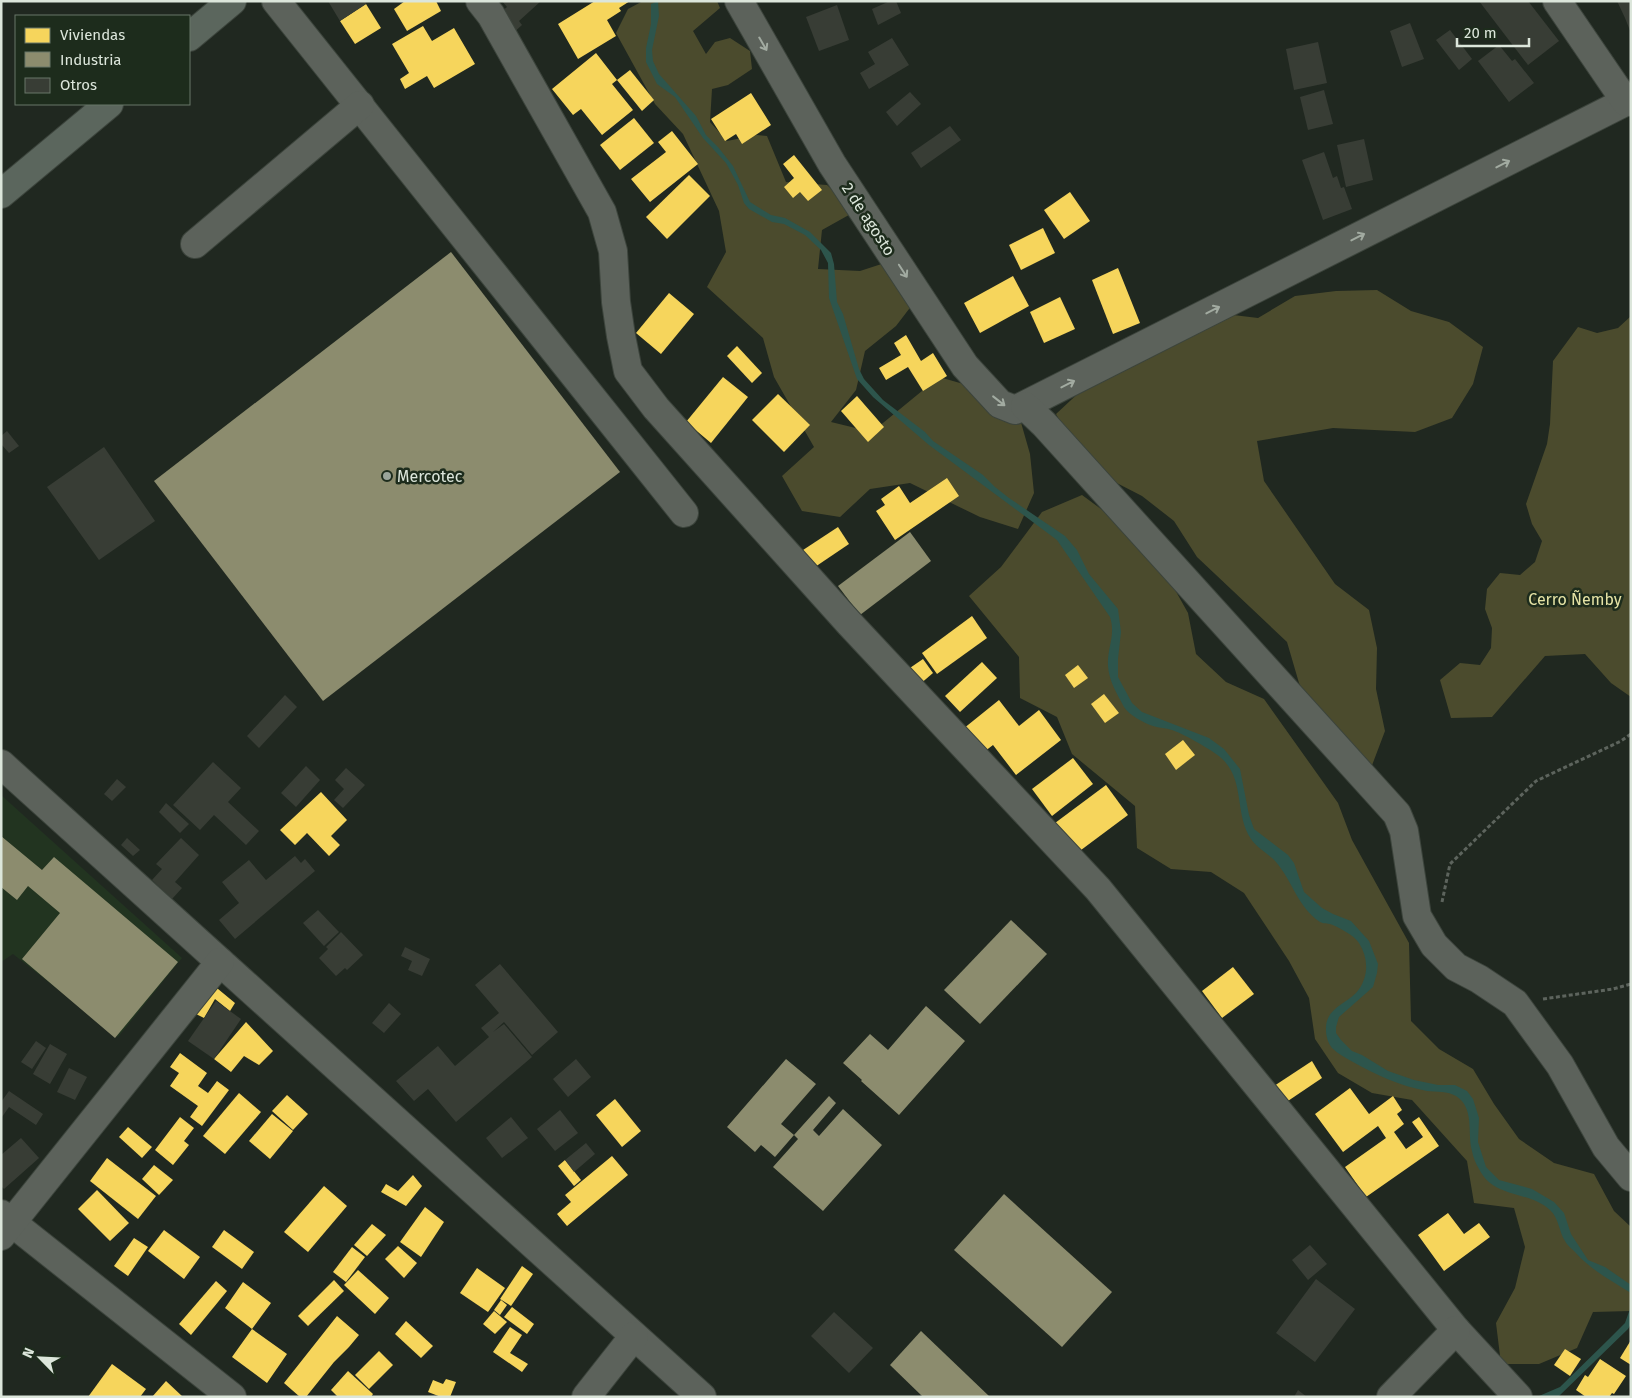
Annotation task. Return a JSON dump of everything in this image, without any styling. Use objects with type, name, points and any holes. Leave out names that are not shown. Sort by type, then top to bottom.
[{"type":"main road","points":[[190,36],[232,1]]},
{"type":"main road","points":[[1,194],[108,105]]},
{"type":"street","points":[[276,1],[684,513]]},
{"type":"street","points":[[480,1],[491,15],[602,212],[613,251],[616,302],[628,371],[669,422],[849,623],[1098,889],[1456,1330],[1518,1397]]},
{"type":"street","name":"2 de agosto","points":[[739,1],[832,164],[965,366],[1000,404],[1015,410],[1025,406]]},
{"type":"street","points":[[1558,1],[1628,101],[1025,406],[1044,424],[1397,814],[1404,831],[1417,916],[1434,945],[1456,967],[1479,979],[1515,1003],[1560,1065],[1606,1147],[1631,1177]]},
{"type":"street","points":[[195,244],[360,105]]},
{"type":"street","points":[[1,764],[702,1397]]},
{"type":"street","points":[[220,962],[5,1225],[232,1397]]},
{"type":"street","points":[[1391,1397],[1456,1330]]},
{"type":"street","points":[[586,1397],[634,1336]]},
{"type":"path","points":[[1434,945],[1450,864],[1536,782],[1621,741],[1631,734]]},
{"type":"path","points":[[1515,1003],[1613,989],[1631,984]]},
{"type":"shaded area","points":[[1,795],[182,958],[118,1037],[13,954],[1,962]]},
{"type":"green space","points":[[643,1],[717,1],[720,8],[693,31],[706,54],[715,42],[730,38],[750,51],[752,69],[728,85],[712,89],[710,122],[727,141],[757,135],[767,136],[786,182],[827,185],[856,211],[822,230],[818,269],[860,271],[900,258],[922,292],[896,326],[865,351],[856,390],[831,422],[872,432],[939,377],[981,389],[1018,412],[1030,454],[1034,493],[1018,529],[980,517],[910,483],[870,489],[840,517],[802,511],[782,476],[814,447],[774,377],[763,338],[707,287],[726,252],[719,211],[683,134],[655,104],[616,33],[628,9]]},
{"type":"green space","points":[[1377,290],[1411,311],[1449,322],[1483,347],[1473,384],[1452,418],[1415,432],[1333,428],[1257,441],[1264,481],[1335,584],[1369,610],[1377,648],[1376,689],[1385,731],[1371,768],[1334,754],[1299,683],[1287,642],[1197,557],[1174,521],[1142,496],[1105,477],[1076,451],[1056,414],[1100,373],[1217,313],[1258,318],[1295,296],[1336,291]]},
{"type":"green space","name":"Cerro Ñemby","points":[[1631,316],[1631,697],[1611,683],[1585,654],[1545,656],[1492,717],[1451,718],[1440,680],[1460,663],[1480,665],[1491,648],[1492,628],[1485,609],[1487,589],[1500,573],[1520,575],[1535,562],[1542,541],[1532,524],[1526,504],[1547,444],[1550,424],[1553,361],[1578,327],[1597,333],[1618,328]]},
{"type":"green space","points":[[1082,495],[1150,545],[1188,613],[1196,654],[1226,682],[1264,699],[1338,803],[1352,840],[1409,943],[1411,1021],[1439,1049],[1473,1069],[1494,1104],[1519,1139],[1554,1163],[1594,1174],[1614,1211],[1631,1227],[1631,1311],[1593,1312],[1577,1348],[1539,1364],[1501,1364],[1496,1323],[1515,1288],[1525,1247],[1514,1208],[1474,1203],[1467,1161],[1412,1100],[1372,1093],[1338,1073],[1315,1039],[1309,998],[1289,961],[1244,893],[1211,872],[1171,869],[1137,848],[1135,806],[1072,754],[1057,717],[1020,698],[1019,657],[969,596],[1001,567],[1042,512]]},
{"type":"water","points":[[658,1],[659,16],[652,50],[653,61],[659,74],[696,116],[706,135],[733,166],[750,202],[771,215],[785,218],[810,232],[831,253],[834,264],[837,302],[843,314],[859,369],[864,379],[883,400],[925,432],[933,441],[983,475],[1009,498],[1065,536],[1077,550],[1089,574],[1118,609],[1121,632],[1118,677],[1132,703],[1142,712],[1209,738],[1224,749],[1240,769],[1249,815],[1254,829],[1288,855],[1294,863],[1304,892],[1322,908],[1351,921],[1369,941],[1378,964],[1377,973],[1373,987],[1339,1017],[1336,1033],[1341,1040],[1352,1051],[1388,1071],[1414,1080],[1438,1085],[1455,1085],[1467,1091],[1473,1099],[1479,1118],[1478,1142],[1486,1167],[1499,1180],[1532,1189],[1554,1202],[1564,1213],[1571,1234],[1588,1260],[1605,1267],[1631,1285],[1631,1293],[1594,1269],[1570,1247],[1550,1210],[1532,1199],[1502,1190],[1485,1179],[1473,1156],[1466,1107],[1456,1096],[1446,1092],[1417,1089],[1388,1080],[1339,1054],[1332,1048],[1328,1042],[1326,1032],[1329,1017],[1336,1008],[1356,993],[1365,975],[1365,955],[1359,943],[1346,932],[1330,924],[1320,922],[1312,916],[1300,901],[1276,862],[1251,839],[1242,817],[1236,783],[1226,763],[1216,754],[1182,734],[1145,723],[1126,710],[1114,687],[1109,672],[1108,659],[1112,636],[1110,617],[1057,540],[929,445],[873,397],[857,379],[829,298],[828,263],[821,250],[805,235],[784,224],[772,222],[749,209],[744,203],[738,185],[726,163],[703,138],[675,97],[657,84],[646,62],[646,48],[651,24],[651,4]]},
{"type":"water","points":[[1631,1306],[1631,1324],[1628,1329],[1558,1397],[1539,1396],[1560,1387],[1625,1323]]},
{"type":"building: Viviendas","points":[[405,1],[436,1],[441,11],[407,31],[394,9]]},
{"type":"building: Viviendas","points":[[595,1],[630,1],[619,8],[621,11],[607,20],[616,36],[578,59],[558,24]]},
{"type":"building: Viviendas","points":[[366,4],[381,28],[355,44],[340,21]]},
{"type":"building: Viviendas","points":[[423,26],[432,41],[454,28],[475,64],[434,88],[427,76],[405,89],[400,79],[409,73],[392,44]]},
{"type":"building: Viviendas","points":[[596,53],[617,80],[612,84],[633,110],[602,135],[581,109],[573,115],[552,89]]},
{"type":"building: Viviendas","points":[[630,70],[654,100],[642,111],[617,80]]},
{"type":"building: Viviendas","points":[[751,93],[771,125],[742,144],[736,134],[725,141],[711,119]]},
{"type":"building: Viviendas","points":[[634,118],[654,143],[620,170],[600,145]]},
{"type":"building: Viviendas","points":[[672,131],[698,164],[650,202],[631,179],[666,152],[658,142]]},
{"type":"building: Viviendas","points":[[794,155],[822,190],[808,201],[800,192],[793,198],[784,187],[794,178],[783,164]]},
{"type":"building: Viviendas","points":[[689,175],[710,196],[667,239],[646,217]]},
{"type":"building: Viviendas","points":[[1070,192],[1090,221],[1064,239],[1044,210]]},
{"type":"building: Viviendas","points":[[1043,228],[1055,253],[1021,270],[1009,245]]},
{"type":"building: Viviendas","points":[[1118,268],[1140,323],[1113,334],[1092,280]]},
{"type":"building: Viviendas","points":[[1013,276],[1029,306],[980,333],[964,303]]},
{"type":"building: Viviendas","points":[[669,293],[694,314],[661,354],[636,333]]},
{"type":"building: Viviendas","points":[[1060,297],[1075,329],[1044,343],[1030,312]]},
{"type":"building: Viviendas","points":[[906,335],[921,361],[933,353],[947,376],[923,391],[908,367],[886,380],[879,368],[901,355],[894,343]]},
{"type":"building: Viviendas","points":[[737,346],[762,373],[752,383],[727,356]]},
{"type":"building: Viviendas","points":[[723,377],[748,397],[711,443],[686,422]]},
{"type":"building: Viviendas","points":[[778,394],[810,425],[784,452],[752,420]]},
{"type":"building: Viviendas","points":[[857,396],[884,427],[868,442],[841,411]]},
{"type":"building: Viviendas","points":[[947,478],[959,496],[895,540],[876,511],[885,505],[881,499],[899,486],[910,503]]},
{"type":"building: Viviendas","points":[[838,527],[849,544],[812,569],[800,552]]},
{"type":"building: Viviendas","points":[[972,616],[987,638],[937,674],[922,653]]},
{"type":"building: Viviendas","points":[[923,659],[933,673],[919,685],[904,672]]},
{"type":"building: Viviendas","points":[[982,662],[997,678],[960,712],[945,696]]},
{"type":"building: Viviendas","points":[[1078,665],[1088,678],[1074,688],[1065,675]]},
{"type":"building: Viviendas","points":[[1104,694],[1119,713],[1105,723],[1091,704]]},
{"type":"building: Viviendas","points":[[999,700],[1019,726],[1039,710],[1061,740],[1016,775],[993,745],[976,758],[958,733]]},
{"type":"building: Viviendas","points":[[1183,740],[1195,755],[1176,770],[1165,754]]},
{"type":"building: Viviendas","points":[[1073,758],[1093,784],[1052,816],[1032,789]]},
{"type":"building: Viviendas","points":[[1106,785],[1128,815],[1073,856],[1051,826]]},
{"type":"building: Viviendas","points":[[321,792],[347,820],[331,836],[340,845],[329,856],[307,833],[295,845],[280,830]]},
{"type":"building: Viviendas","points":[[1233,967],[1254,994],[1222,1018],[1202,991]]},
{"type":"building: Viviendas","points":[[212,984],[235,1003],[230,1011],[215,999],[204,1018],[194,1013]]},
{"type":"building: Viviendas","points":[[246,1022],[273,1051],[259,1065],[244,1056],[231,1072],[214,1059]]},
{"type":"building: Viviendas","points":[[180,1053],[207,1073],[198,1086],[208,1093],[217,1081],[229,1090],[202,1126],[190,1117],[198,1106],[170,1086],[179,1073],[170,1067]]},
{"type":"building: Viviendas","points":[[1312,1061],[1322,1078],[1282,1105],[1271,1088]]},
{"type":"building: Viviendas","points":[[1350,1088],[1369,1114],[1393,1096],[1402,1110],[1397,1114],[1404,1124],[1394,1132],[1406,1149],[1423,1137],[1412,1122],[1419,1117],[1439,1146],[1366,1197],[1345,1167],[1386,1138],[1378,1126],[1343,1152],[1315,1114]]},
{"type":"building: Viviendas","points":[[239,1093],[261,1112],[225,1154],[203,1136]]},
{"type":"building: Viviendas","points":[[287,1095],[308,1114],[293,1130],[272,1111]]},
{"type":"building: Viviendas","points":[[615,1099],[641,1131],[622,1147],[596,1115]]},
{"type":"building: Viviendas","points":[[272,1114],[293,1131],[270,1159],[249,1141]]},
{"type":"building: Viviendas","points":[[180,1117],[194,1128],[184,1141],[189,1145],[173,1165],[155,1150]]},
{"type":"building: Viviendas","points":[[128,1127],[152,1147],[142,1158],[119,1137]]},
{"type":"building: Viviendas","points":[[612,1156],[628,1175],[567,1226],[557,1214],[571,1202],[565,1195]]},
{"type":"building: Viviendas","points":[[107,1158],[156,1196],[138,1219],[90,1181]]},
{"type":"building: Viviendas","points":[[565,1160],[581,1180],[574,1186],[558,1166]]},
{"type":"building: Viviendas","points":[[154,1165],[173,1180],[159,1195],[142,1179]]},
{"type":"building: Viviendas","points":[[413,1175],[422,1186],[406,1206],[381,1192],[386,1184],[398,1191]]},
{"type":"building: Viviendas","points":[[324,1186],[347,1206],[308,1252],[284,1232]]},
{"type":"building: Viviendas","points":[[97,1190],[129,1223],[110,1241],[78,1209]]},
{"type":"building: Viviendas","points":[[425,1207],[444,1222],[421,1257],[400,1242]]},
{"type":"building: Viviendas","points":[[1448,1213],[1464,1234],[1479,1223],[1490,1237],[1444,1271],[1418,1235]]},
{"type":"building: Viviendas","points":[[372,1224],[386,1235],[367,1256],[354,1245]]},
{"type":"building: Viviendas","points":[[164,1230],[200,1257],[184,1279],[148,1251]]},
{"type":"building: Viviendas","points":[[224,1230],[254,1252],[242,1269],[212,1247]]},
{"type":"building: Viviendas","points":[[134,1238],[148,1247],[128,1276],[114,1266]]},
{"type":"building: Viviendas","points":[[398,1246],[417,1263],[404,1278],[385,1259]]},
{"type":"building: Viviendas","points":[[352,1247],[365,1257],[346,1282],[333,1272]]},
{"type":"building: Viviendas","points":[[522,1266],[533,1274],[511,1306],[500,1299]]},
{"type":"building: Viviendas","points":[[477,1268],[505,1288],[488,1312],[460,1293]]},
{"type":"building: Viviendas","points":[[358,1270],[389,1298],[375,1314],[344,1285]]},
{"type":"building: Viviendas","points":[[334,1280],[344,1291],[308,1326],[298,1316]]},
{"type":"building: Viviendas","points":[[216,1281],[227,1291],[191,1335],[179,1324]]},
{"type":"building: Viviendas","points":[[243,1282],[271,1303],[252,1329],[225,1308]]},
{"type":"building: Viviendas","points":[[501,1300],[507,1305],[500,1315],[494,1310]]},
{"type":"building: Viviendas","points":[[512,1307],[534,1324],[527,1334],[504,1317]]},
{"type":"building: Viviendas","points":[[494,1311],[507,1322],[495,1334],[483,1324]]},
{"type":"building: Viviendas","points":[[337,1316],[359,1335],[306,1397],[300,1397],[284,1383]]},
{"type":"building: Viviendas","points":[[406,1321],[433,1346],[421,1358],[395,1334]]},
{"type":"building: Viviendas","points":[[510,1327],[522,1335],[510,1353],[528,1364],[522,1372],[493,1352]]},
{"type":"building: Viviendas","points":[[252,1329],[287,1354],[267,1383],[232,1357]]},
{"type":"building: Viviendas","points":[[1631,1340],[1631,1365],[1620,1358]]},
{"type":"building: Viviendas","points":[[1565,1349],[1581,1359],[1570,1376],[1554,1365]]},
{"type":"building: Viviendas","points":[[379,1351],[393,1365],[369,1389],[355,1375]]},
{"type":"building: Viviendas","points":[[1600,1359],[1626,1376],[1614,1394],[1612,1393],[1609,1397],[1586,1397],[1576,1390],[1585,1375],[1588,1377]]},
{"type":"building: Viviendas","points":[[112,1364],[146,1389],[140,1397],[88,1397]]},
{"type":"building: Viviendas","points":[[348,1371],[373,1394],[371,1397],[338,1397],[331,1390]]},
{"type":"building: Viviendas","points":[[446,1379],[456,1382],[450,1397],[441,1397],[428,1392],[433,1380],[443,1384]]},
{"type":"building: Viviendas","points":[[166,1381],[183,1397],[152,1397]]},
{"type":"building: Industria","name":"Mercotec","points":[[451,252],[620,472],[323,701],[154,481]]},
{"type":"building: Industria","points":[[910,532],[931,561],[860,615],[838,586]]},
{"type":"building: Industria","points":[[1,836],[42,870],[54,857],[178,962],[115,1038],[22,959],[60,913],[28,886],[17,900],[1,887]]},
{"type":"building: Industria","points":[[1011,920],[1047,954],[980,1024],[944,990]]},
{"type":"building: Industria","points":[[926,1006],[965,1041],[899,1115],[843,1063],[870,1034],[888,1050]]},
{"type":"building: Industria","points":[[786,1059],[816,1084],[781,1124],[794,1135],[775,1157],[761,1145],[755,1152],[727,1127]]},
{"type":"building: Industria","points":[[829,1096],[836,1103],[813,1130],[819,1136],[843,1109],[882,1145],[823,1211],[773,1167],[798,1139],[794,1135]]},
{"type":"building: Industria","points":[[1004,1194],[1112,1292],[1062,1347],[954,1250]]},
{"type":"building: Industria","points":[[921,1331],[990,1397],[923,1397],[890,1365]]},
{"type":"building: Otros","points":[[328,1],[365,1],[366,4],[340,21]]},
{"type":"building: Otros","points":[[502,1],[541,1],[519,21],[522,25],[511,35],[500,13],[507,7]]},
{"type":"building: Otros","points":[[890,1],[896,1],[901,13],[878,25],[872,9]]},
{"type":"building: Otros","points":[[1479,1],[1528,1],[1559,41],[1528,65]]},
{"type":"building: Otros","points":[[1617,1],[1631,1],[1631,33],[1625,18]]},
{"type":"building: Otros","points":[[837,5],[849,40],[819,51],[806,17]]},
{"type":"building: Otros","points":[[1410,23],[1424,59],[1402,67],[1390,31]]},
{"type":"building: Otros","points":[[1450,30],[1472,59],[1459,70],[1436,40]]},
{"type":"building: Otros","points":[[892,38],[909,65],[869,89],[860,73],[875,64],[868,52]]},
{"type":"building: Otros","points":[[1318,42],[1327,83],[1294,90],[1286,49]]},
{"type":"building: Otros","points":[[1499,45],[1512,61],[1515,59],[1534,83],[1509,102],[1478,61]]},
{"type":"building: Otros","points":[[1324,90],[1333,124],[1308,130],[1300,97]]},
{"type":"building: Otros","points":[[910,92],[921,104],[897,126],[886,112]]},
{"type":"building: Otros","points":[[950,126],[961,140],[921,168],[911,153]]},
{"type":"building: Otros","points":[[1364,139],[1373,180],[1346,187],[1337,145]]},
{"type":"building: Otros","points":[[1324,152],[1333,178],[1337,176],[1341,188],[1344,187],[1352,209],[1323,220],[1302,160]]},
{"type":"building: Otros","points":[[7,431],[19,446],[9,453],[1,444],[1,436]]},
{"type":"building: Otros","points":[[104,447],[155,521],[99,560],[47,487]]},
{"type":"building: Otros","points":[[285,695],[297,707],[259,748],[247,736]]},
{"type":"building: Otros","points":[[213,762],[241,788],[228,802],[259,831],[246,845],[214,815],[200,830],[173,805]]},
{"type":"building: Otros","points":[[306,766],[320,780],[296,807],[281,793]]},
{"type":"building: Otros","points":[[346,768],[365,785],[343,808],[334,800],[344,789],[335,780]]},
{"type":"building: Otros","points":[[117,779],[126,787],[112,801],[104,794]]},
{"type":"building: Otros","points":[[166,803],[189,824],[180,833],[159,812]]},
{"type":"building: Otros","points":[[127,838],[140,850],[133,856],[121,845]]},
{"type":"building: Otros","points":[[181,838],[199,855],[175,882],[182,888],[172,899],[152,880],[162,869],[156,864]]},
{"type":"building: Otros","points":[[295,856],[301,863],[305,859],[315,871],[235,939],[219,920],[239,903],[222,882],[249,860],[266,880]]},
{"type":"building: Otros","points":[[318,910],[339,932],[324,946],[303,923]]},
{"type":"building: Otros","points":[[341,932],[363,955],[347,970],[345,968],[336,976],[319,958],[328,949],[326,947]]},
{"type":"building: Otros","points":[[405,947],[430,959],[422,976],[408,970],[412,961],[401,956]]},
{"type":"building: Otros","points":[[500,964],[558,1032],[532,1055],[504,1022],[493,1032],[504,1024],[532,1057],[456,1122],[428,1089],[414,1101],[396,1081],[438,1046],[455,1066],[489,1037],[481,1028],[499,1013],[475,985]]},
{"type":"building: Otros","points":[[216,1001],[241,1019],[214,1059],[188,1041]]},
{"type":"building: Otros","points":[[389,1003],[401,1014],[384,1033],[372,1023]]},
{"type":"building: Otros","points":[[36,1041],[46,1048],[32,1069],[21,1062]]},
{"type":"building: Otros","points":[[50,1044],[67,1054],[50,1084],[33,1074]]},
{"type":"building: Otros","points":[[576,1059],[591,1077],[568,1097],[553,1079]]},
{"type":"building: Otros","points":[[69,1068],[87,1077],[75,1100],[57,1092]]},
{"type":"building: Otros","points":[[9,1091],[43,1114],[36,1125],[9,1107],[1,1116],[1,1102]]},
{"type":"building: Otros","points":[[560,1110],[578,1133],[555,1151],[537,1129]]},
{"type":"building: Otros","points":[[511,1117],[528,1138],[502,1158],[486,1138]]},
{"type":"building: Otros","points":[[21,1138],[39,1158],[4,1189],[1,1186],[1,1155]]},
{"type":"building: Otros","points":[[586,1143],[595,1154],[574,1172],[565,1160]]},
{"type":"building: Otros","points":[[1310,1245],[1327,1264],[1308,1280],[1292,1260]]},
{"type":"building: Otros","points":[[1316,1279],[1355,1309],[1315,1362],[1276,1333]]},
{"type":"building: Otros","points":[[834,1312],[873,1348],[849,1373],[811,1336]]},
{"type":"building: Otros","points":[[1298,1390],[1307,1397],[1294,1397]]},
{"type":"place","name":"Mercotec","points":[[387,476]]}]
